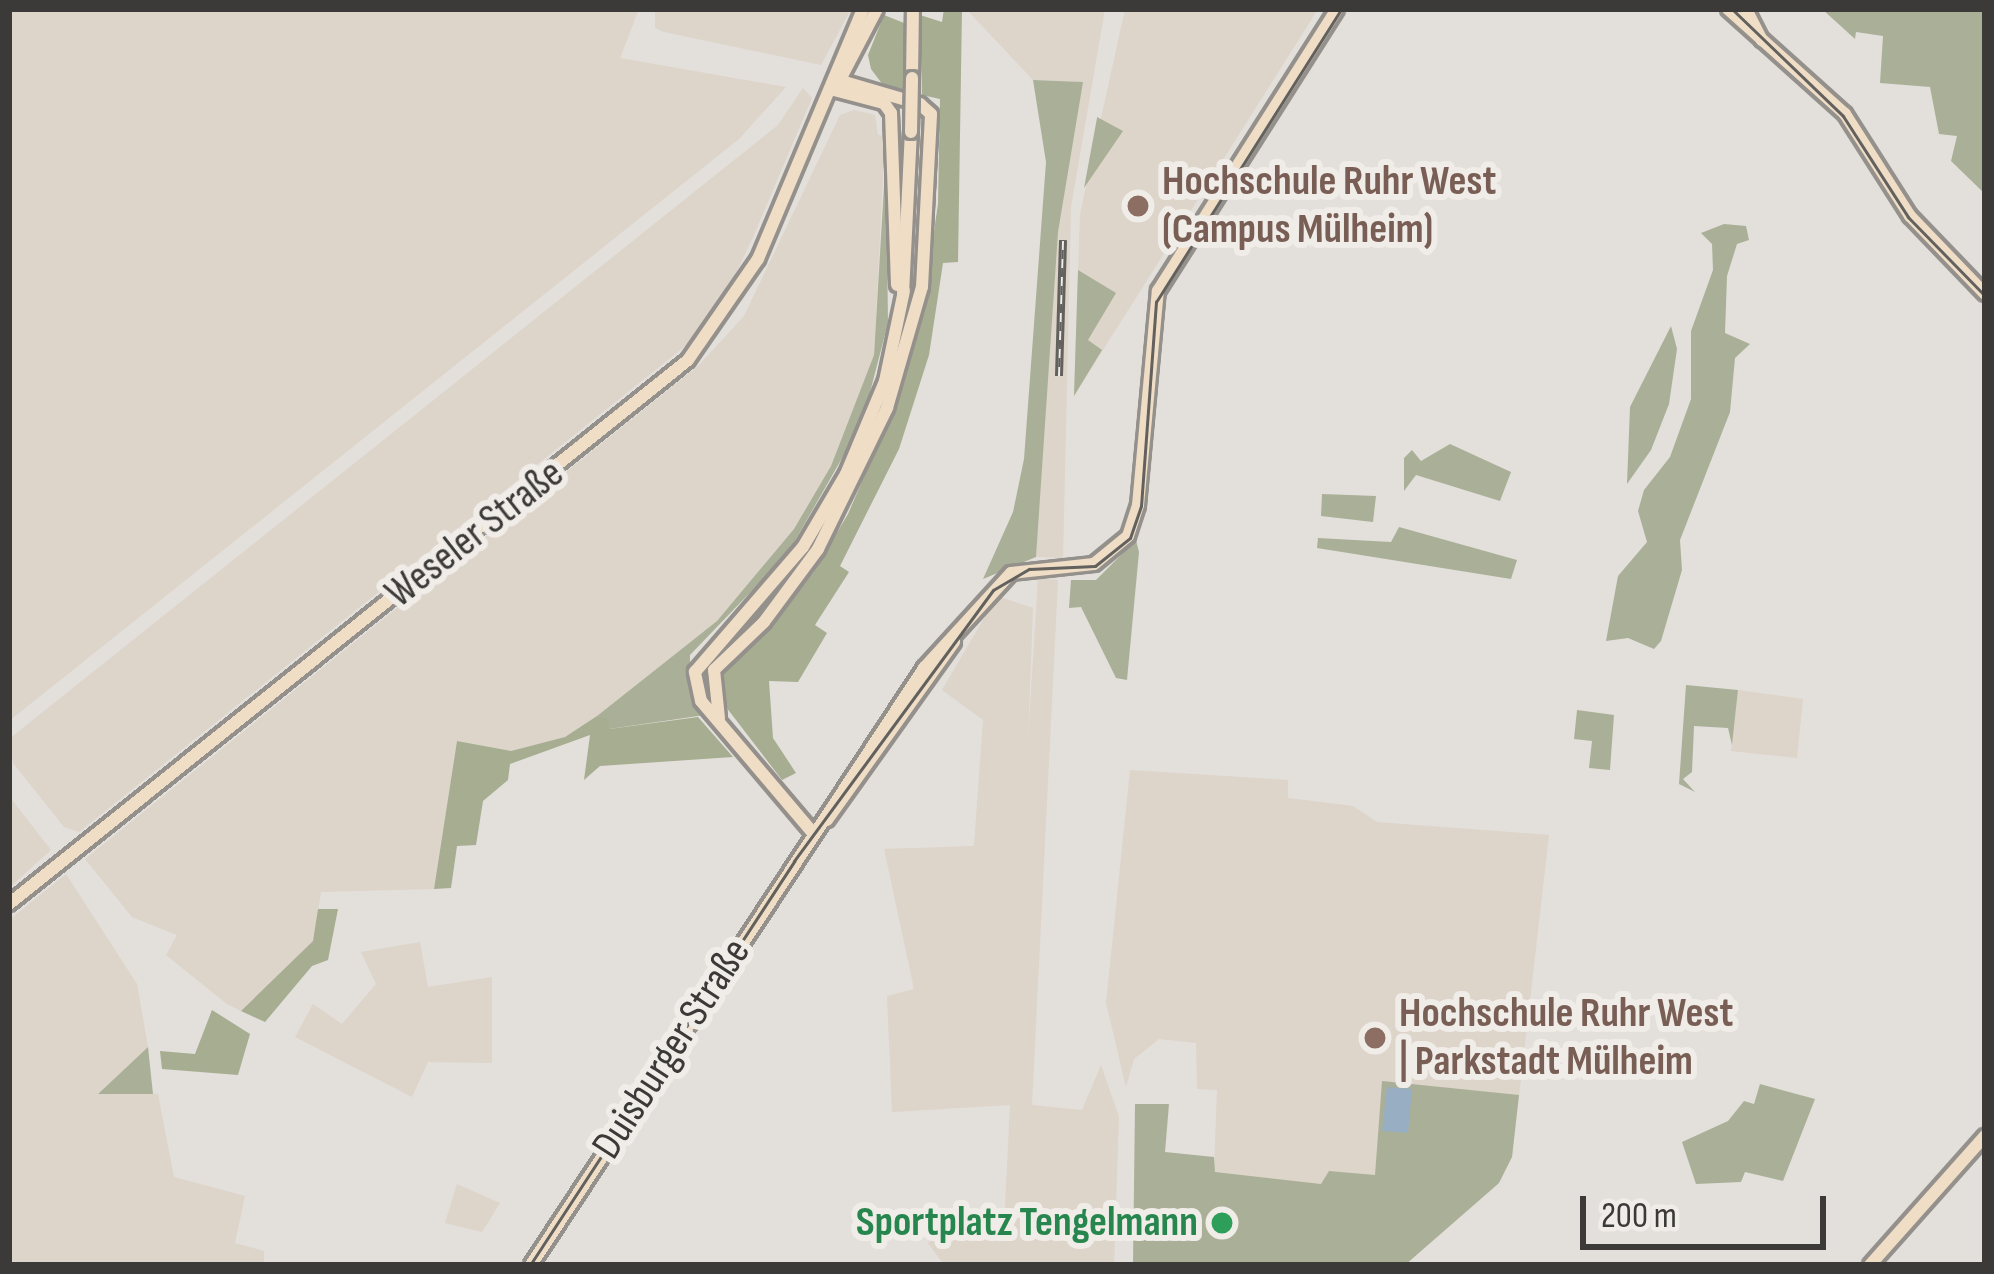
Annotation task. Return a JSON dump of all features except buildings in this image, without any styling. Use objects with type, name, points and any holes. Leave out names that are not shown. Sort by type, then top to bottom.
[{"type":"main road","name":"Weseler Straße","points":[[836,85],[863,9]]},
{"type":"main road","name":"Weseler Straße","points":[[9,904],[688,360],[738,297],[836,85],[877,9]]},
{"type":"main road","points":[[887,408],[904,290],[913,9]]},
{"type":"main road","name":"Duisburger Straße","points":[[531,1265],[813,833],[925,691],[965,622],[1011,573],[1094,564],[1128,536],[1138,505],[1149,327],[1157,291],[1337,9]]},
{"type":"main road","points":[[1728,9],[1845,115],[1910,216],[1985,294]]},
{"type":"main road","points":[[1746,9],[1762,40]]},
{"type":"main road","points":[[836,85],[884,103],[891,113],[897,323]]},
{"type":"main road","points":[[719,718],[714,670],[791,590],[887,408],[922,287],[933,123],[920,104],[836,85]]},
{"type":"main road","points":[[813,833],[697,692],[700,661],[826,512],[874,414],[904,290]]},
{"type":"main road","points":[[1870,1265],[1985,1136]]},
{"type":"shaded area","points":[[9,9],[639,9],[620,58],[786,87],[739,139],[9,721]]},
{"type":"shaded area","points":[[655,9],[851,9],[821,65],[664,32],[655,28]]},
{"type":"shaded area","points":[[966,9],[1105,9],[1071,207],[1063,558],[1036,557],[1039,460],[1054,222],[1083,82],[1033,80]]},
{"type":"shaded area","name":"Hochschule Ruhr West (Campus Mülheim)","points":[[1125,9],[1318,9],[1074,396],[1080,214]]},
{"type":"shaded area","points":[[803,88],[812,98],[753,237],[726,294],[689,343],[79,832],[64,827],[13,763],[9,739],[778,125]]},
{"type":"shaded area","points":[[854,110],[875,115],[878,135],[885,136],[874,355],[831,466],[795,529],[717,621],[565,737],[511,751],[457,741],[434,889],[321,892],[313,941],[241,1011],[227,1004],[166,955],[177,935],[132,917],[85,859],[699,365],[744,316],[840,115]]},
{"type":"shaded area","points":[[1038,578],[1058,580],[1032,1105],[1082,1110],[1101,1065],[1119,1117],[1114,1265],[944,1265],[928,1243],[948,1228],[1004,1228],[1010,1105],[892,1112],[887,996],[914,989],[884,849],[974,846],[983,720],[942,690],[997,596],[1033,608],[1028,740]]},
{"type":"shaded area","points":[[1738,690],[1803,699],[1797,758],[1731,751]]},
{"type":"shaded area","points":[[1130,770],[1288,780],[1288,798],[1353,806],[1377,822],[1549,835],[1512,1157],[1497,1185],[1405,1265],[1311,1265],[1214,1172],[1217,1090],[1197,1089],[1196,1043],[1159,1039],[1134,1059],[1126,1087],[1106,1003]]},
{"type":"shaded area","points":[[9,796],[51,850],[9,888]]},
{"type":"shaded area","points":[[66,874],[137,984],[148,1047],[99,1093],[158,1094],[174,1177],[245,1196],[235,1243],[264,1251],[264,1265],[9,1265],[9,920]]},
{"type":"shaded area","points":[[420,942],[428,987],[492,977],[492,1063],[428,1062],[412,1097],[295,1037],[313,1004],[342,1024],[376,984],[361,952]]},
{"type":"shaded area","points":[[457,1184],[500,1203],[482,1232],[445,1223]]},
{"type":"green space","points":[[944,9],[962,9],[958,262],[943,263],[929,355],[899,449],[840,566],[849,572],[815,625],[827,633],[798,682],[769,681],[773,738],[796,773],[782,780],[723,703],[720,679],[813,573],[848,514],[902,389],[920,326],[938,204],[940,99],[922,95],[920,15],[942,22]]},
{"type":"green space","points":[[1822,9],[1985,9],[1985,194],[1951,161],[1957,136],[1939,134],[1930,87],[1880,83],[1883,36],[1856,32],[1855,39]]},
{"type":"green space","points":[[884,15],[904,23],[906,90],[883,85],[871,69],[868,55]]},
{"type":"green space","points":[[1033,80],[1083,82],[1058,232],[1036,557],[983,579],[1013,512],[1024,459],[1046,162]]},
{"type":"green space","points":[[1097,118],[1123,131],[1084,188]]},
{"type":"green space","points":[[886,152],[888,323],[862,423],[788,553],[690,655],[690,685],[705,715],[609,729],[608,720],[597,716],[717,621],[794,529],[831,466],[874,355]]},
{"type":"green space","points":[[1724,224],[1746,226],[1749,240],[1737,244],[1727,276],[1725,333],[1750,344],[1735,358],[1730,412],[1680,540],[1682,570],[1661,641],[1654,649],[1628,638],[1606,641],[1618,576],[1647,542],[1638,511],[1644,490],[1670,457],[1691,399],[1691,331],[1713,270],[1712,244],[1701,233]]},
{"type":"green space","points":[[1078,270],[1116,293],[1088,340],[1102,350],[1074,396]]},
{"type":"green space","points":[[1671,326],[1677,349],[1669,404],[1651,450],[1627,484],[1630,407]]},
{"type":"green space","points":[[1450,444],[1511,472],[1500,501],[1416,475],[1404,491],[1404,458],[1412,450],[1421,461]]},
{"type":"green space","points":[[1322,494],[1376,496],[1373,522],[1321,516]]},
{"type":"green space","points":[[1399,527],[1517,560],[1511,579],[1317,548],[1318,538],[1391,542]]},
{"type":"green space","points":[[1136,540],[1139,552],[1127,680],[1116,678],[1081,607],[1069,608],[1071,580],[1096,580]]},
{"type":"green space","points":[[1686,685],[1738,690],[1732,745],[1728,728],[1694,726],[1692,772],[1683,779],[1695,792],[1679,784]]},
{"type":"green space","points":[[1577,710],[1614,715],[1610,770],[1589,768],[1592,741],[1574,739]]},
{"type":"green space","points":[[597,716],[609,719],[609,729],[698,717],[733,757],[600,766],[584,780],[590,735],[510,764],[508,780],[483,801],[476,845],[457,846],[451,888],[434,889],[457,741],[511,751],[565,737]]},
{"type":"green space","points":[[318,909],[338,909],[328,960],[312,966],[265,1022],[241,1011],[313,941]]},
{"type":"green space","points":[[212,1010],[250,1034],[238,1075],[162,1069],[160,1051],[195,1054]]},
{"type":"green space","points":[[148,1047],[153,1094],[98,1094],[114,1079]]},
{"type":"green space","points":[[1382,1081],[1519,1095],[1512,1157],[1499,1183],[1405,1265],[1133,1265],[1135,1104],[1169,1104],[1165,1152],[1214,1157],[1215,1172],[1321,1184],[1329,1171],[1375,1175]]},
{"type":"green space","points":[[1760,1084],[1815,1099],[1783,1181],[1745,1172],[1741,1182],[1696,1184],[1682,1142],[1728,1121],[1744,1101],[1754,1104]]},
{"type":"water","points":[[1387,1087],[1412,1089],[1408,1133],[1382,1131]]},
{"type":"tram line","points":[[530,1265],[794,861],[993,590],[1029,569],[1095,566],[1130,538],[1141,506],[1156,302],[1341,9]]},
{"type":"tram line","points":[[1732,9],[1843,116],[1908,217],[1985,296]]},
{"type":"railway","points":[[1059,376],[1063,240]]},
{"type":"place","name":"Hochschule Ruhr West (Campus Mülheim)","points":[[1138,206]]},
{"type":"place","name":"Hochschule Ruhr West | Parkstadt Mülheim","points":[[1375,1038]]},
{"type":"place","name":"Sportplatz Tengelmann","points":[[1222,1223]]}]
